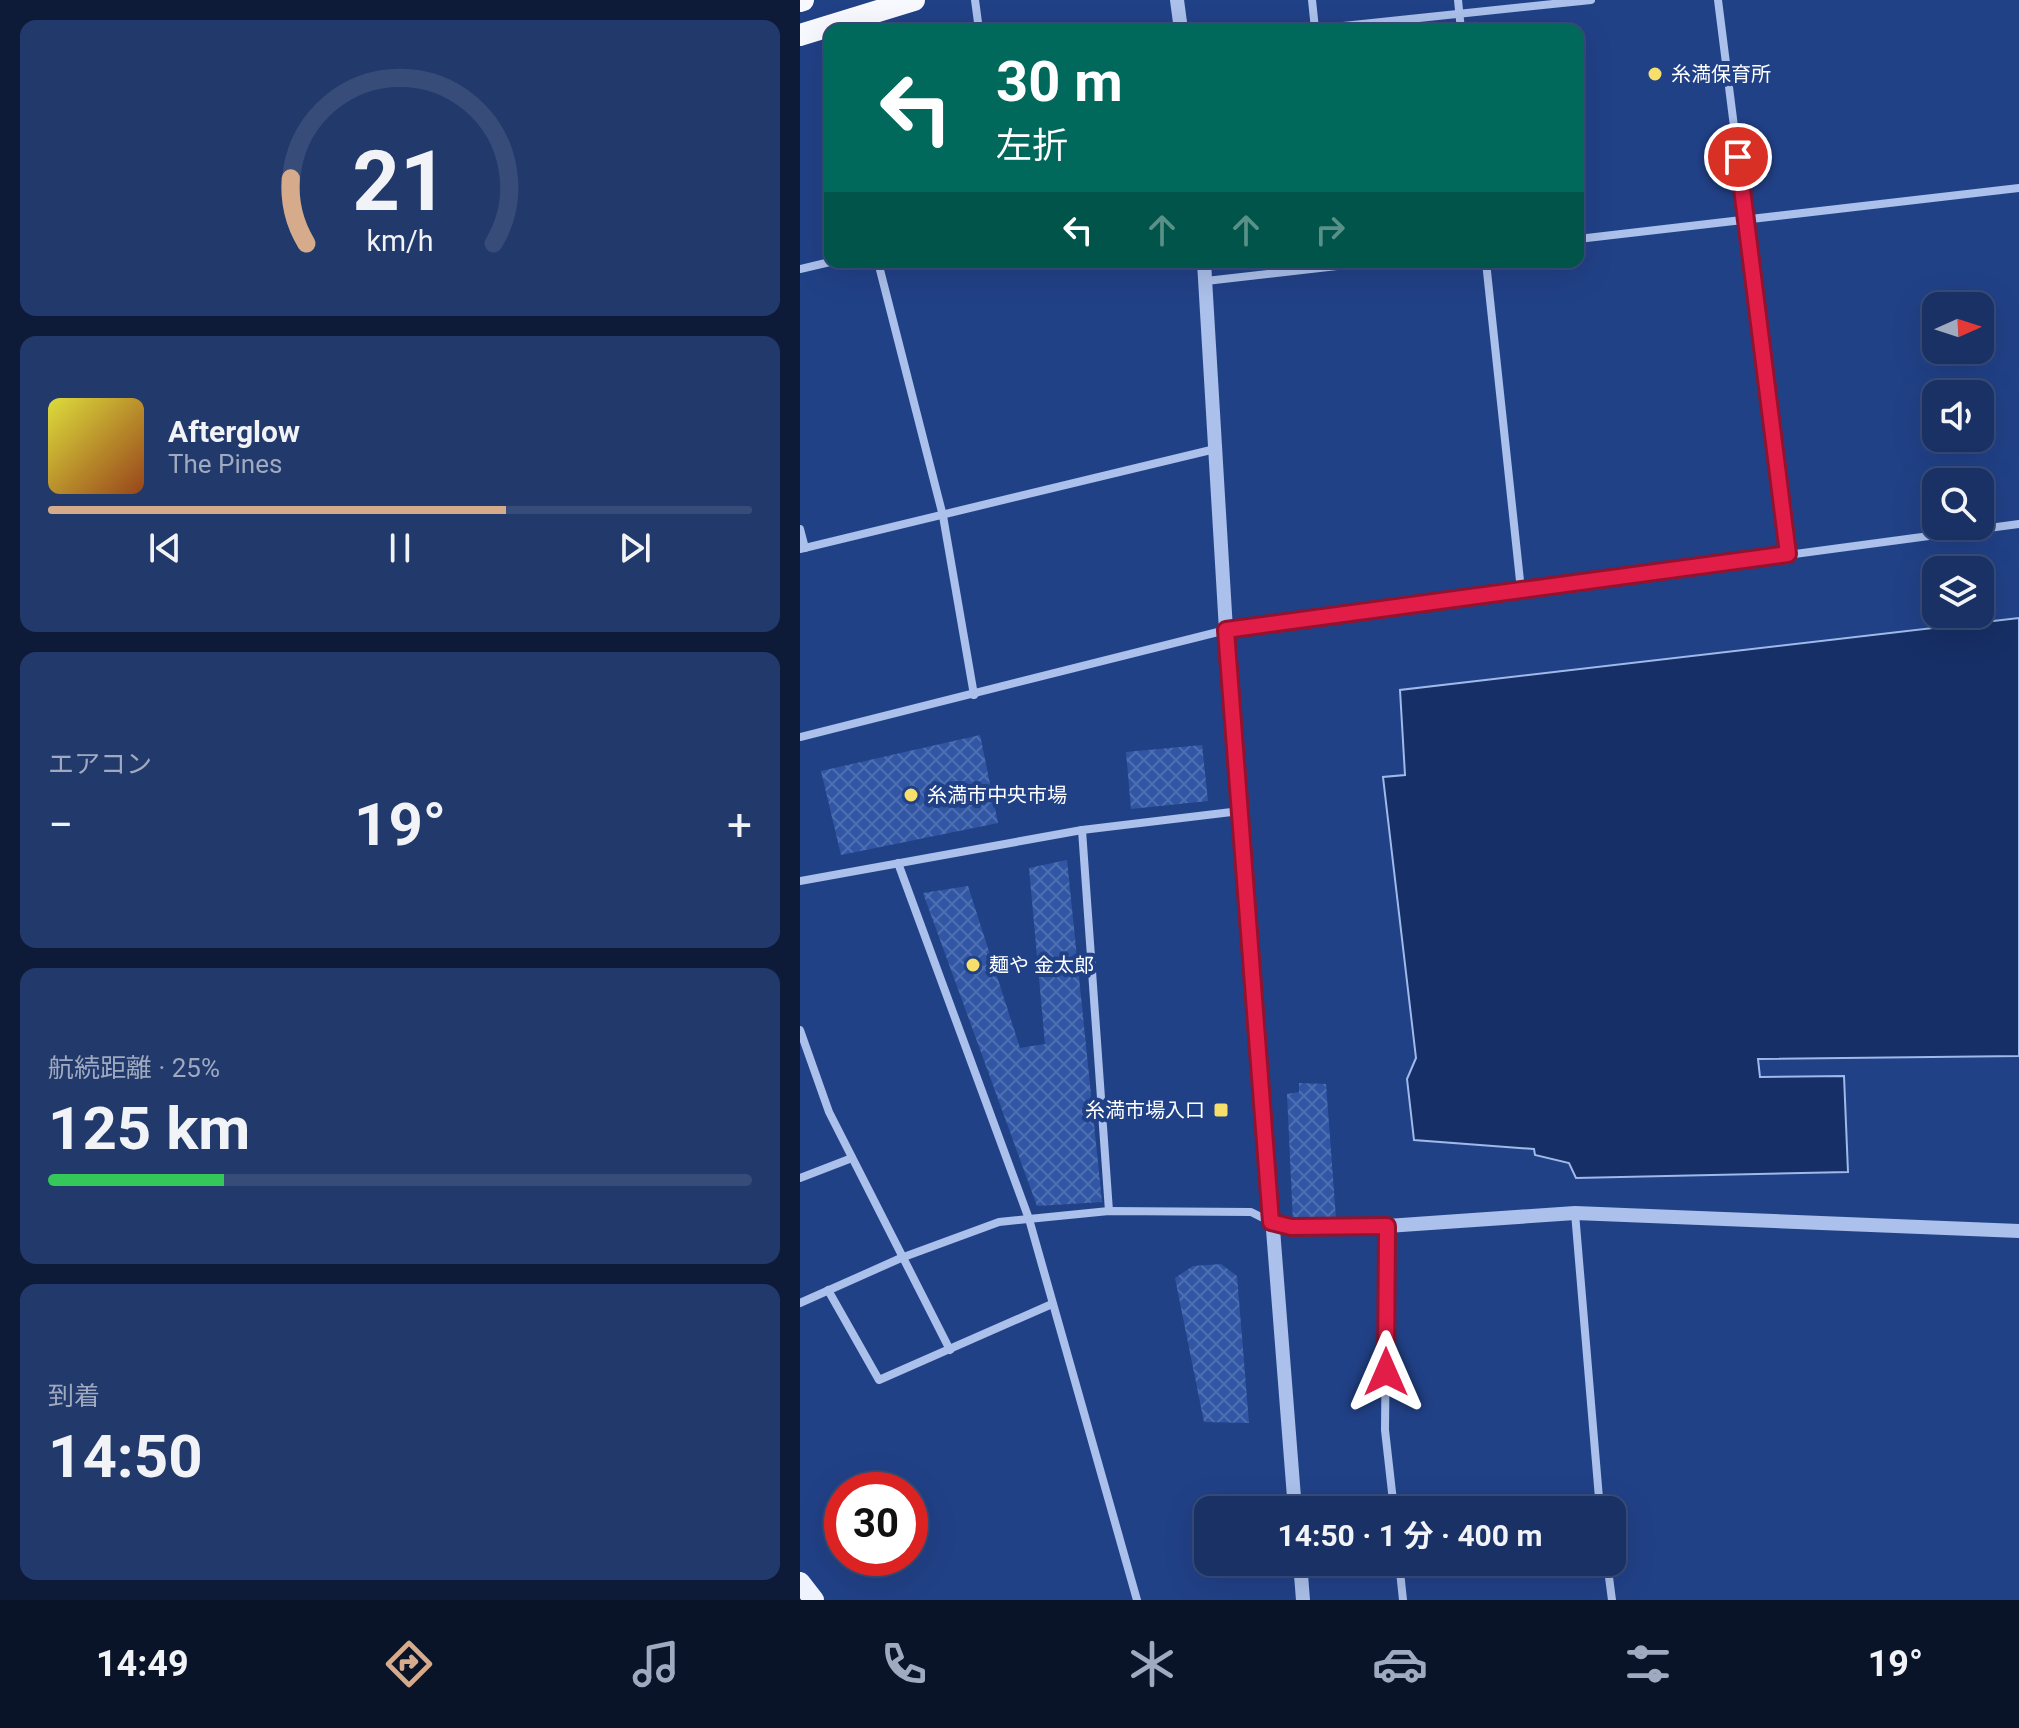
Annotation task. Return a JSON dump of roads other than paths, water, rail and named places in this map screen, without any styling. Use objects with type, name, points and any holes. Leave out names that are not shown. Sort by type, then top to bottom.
[{"type":"highway","points":[[845,24],[914,0]]},
{"type":"highway","points":[[800,35],[824,30]]},
{"type":"main road","points":[[800,1582],[814,1600]]},
{"type":"street","points":[[975,0],[978,24]]},
{"type":"street","points":[[1177,0],[1180,24]]},
{"type":"street","points":[[1312,0],[1314,24]]},
{"type":"street","points":[[1458,0],[1460,24]]},
{"type":"street","points":[[1363,24],[1591,0]]},
{"type":"street","points":[[1718,0],[1788,554]]},
{"type":"street","points":[[1584,238],[2019,188]]},
{"type":"street","points":[[800,269],[824,263]]},
{"type":"street","points":[[880,268],[943,516],[974,695]]},
{"type":"street","points":[[1205,268],[1226,630],[1294,1496]]},
{"type":"street","points":[[1206,281],[1320,268]]},
{"type":"street","points":[[1487,268],[1521,590]]},
{"type":"street","points":[[800,529],[802,548],[1216,449]]},
{"type":"street","points":[[800,737],[1226,630],[2019,524]]},
{"type":"street","points":[[800,881],[1082,830],[1240,811]]},
{"type":"street","points":[[1082,830],[1109,1211]]},
{"type":"street","points":[[898,863],[1029,1219],[1137,1600]]},
{"type":"street","points":[[800,1030],[829,1112],[950,1350]]},
{"type":"street","points":[[800,1178],[852,1158]]},
{"type":"street","points":[[800,1303],[901,1258],[999,1222],[1109,1211],[1251,1212],[1291,1227],[1387,1226],[1575,1213],[2019,1231]]},
{"type":"street","points":[[1575,1213],[1599,1496]]},
{"type":"street","points":[[1387,1226],[1385,1430],[1392,1496]]},
{"type":"street","points":[[828,1290],[879,1380],[1052,1304]]},
{"type":"street","points":[[1301,1576],[1303,1600]]},
{"type":"street","points":[[1400,1576],[1403,1600]]},
{"type":"street","points":[[1609,1576],[1612,1600]]},
{"type":"water","points":[[2019,618],[2019,1056],[1758,1059],[1760,1077],[1844,1076],[1848,1172],[1576,1178],[1569,1163],[1535,1155],[1534,1149],[1414,1140],[1407,1079],[1416,1058],[1383,777],[1405,775],[1400,690],[1933,628],[1994,628],[1994,621]]},
{"type":"place","name":"糸満保育所","points":[[1655,74]]},
{"type":"place","name":"糸満市中央市場","points":[[911,795]]},
{"type":"place","name":"麺や 金太郎","points":[[973,965]]},
{"type":"place","name":"糸満市場入口","points":[[1221,1110]]}]
